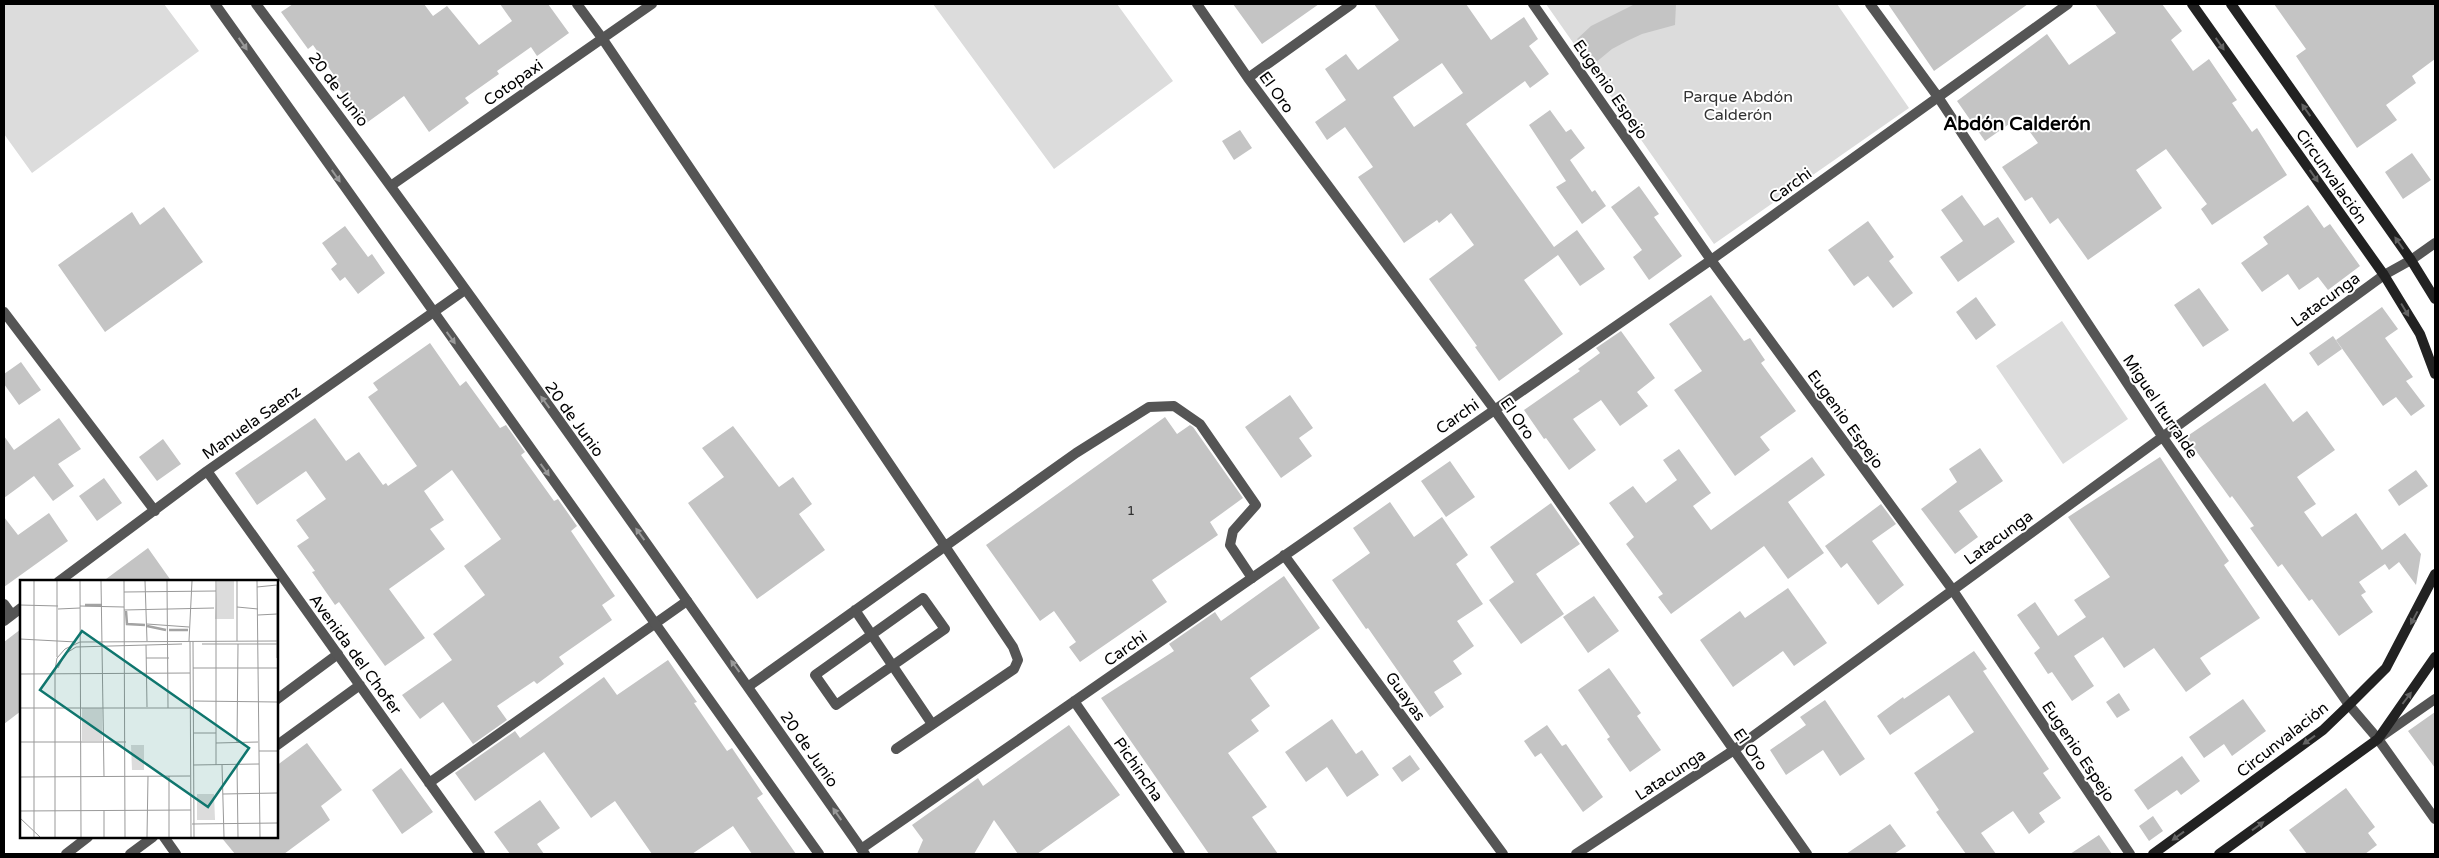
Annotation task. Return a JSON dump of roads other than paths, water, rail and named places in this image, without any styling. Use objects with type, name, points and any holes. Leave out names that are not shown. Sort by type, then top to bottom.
[{"type":"main road","name":"Circunvalación","points":[[2192,4],[2384,275],[2420,334],[2435,374]]},
{"type":"main road","name":"Circunvalación","points":[[2231,4],[2412,260],[2435,299]]},
{"type":"main road","name":"Circunvalación","points":[[2153,854],[2323,730],[2349,705],[2386,668],[2435,574]]},
{"type":"main road","points":[[2219,854],[2378,739],[2435,657]]},
{"type":"street","points":[[215,4],[819,854]]},
{"type":"street","name":"20 de Junio","points":[[256,4],[392,185],[749,686],[863,852]]},
{"type":"street","points":[[577,4],[946,545],[1013,647],[1018,660],[1014,669],[896,749]]},
{"type":"street","name":"Cotopaxi","points":[[392,185],[652,4]]},
{"type":"street","name":"El Oro","points":[[1198,4],[1248,78],[1494,409],[1806,854]]},
{"type":"street","points":[[1248,78],[1352,4]]},
{"type":"street","name":"Eugenio Espejo","points":[[1533,4],[1711,260],[1952,590],[2130,854]]},
{"type":"street","name":"Miguel Iturralde","points":[[1870,4],[1938,97],[2162,436],[2349,705],[2378,739],[2435,819]]},
{"type":"street","name":"Carchi","points":[[863,852],[1074,701],[1711,260],[2068,4]]},
{"type":"street","name":"Latacunga","points":[[1576,854],[1734,750],[2384,275],[2412,260],[2435,243]]},
{"type":"street","name":"Manuela Saenz","points":[[61,580],[207,471],[465,290]]},
{"type":"street","points":[[4,312],[155,511]]},
{"type":"street","points":[[749,686],[1076,453],[1149,407],[1174,406],[1200,424],[1256,505],[1233,532],[1230,545],[1252,578]]},
{"type":"street","name":"Avenida del Chofer","points":[[207,471],[480,854]]},
{"type":"street","name":"Guayas","points":[[1284,555],[1504,854]]},
{"type":"street","points":[[923,598],[945,629],[836,705],[815,675],[872,634],[923,598]]},
{"type":"street","points":[[429,783],[687,601]]},
{"type":"street","points":[[4,604],[8,618],[20,609]]},
{"type":"street","points":[[855,610],[932,724]]},
{"type":"street","points":[[278,699],[338,654]]},
{"type":"street","points":[[278,745],[360,685]]},
{"type":"street","points":[[278,690],[290,691]]},
{"type":"street","points":[[2378,739],[2435,699]]},
{"type":"street","name":"Pichincha","points":[[1074,701],[1180,854]]},
{"type":"street","points":[[66,854],[87,838]]},
{"type":"street","points":[[130,854],[153,838]]},
{"type":"street","points":[[165,838],[176,854]]},
{"type":"district","name":"Abdón Calderón","points":[[2017,123]]},
{"type":"park label","name":"Parque Abdón Calderón","points":[[1738,105]]}]
